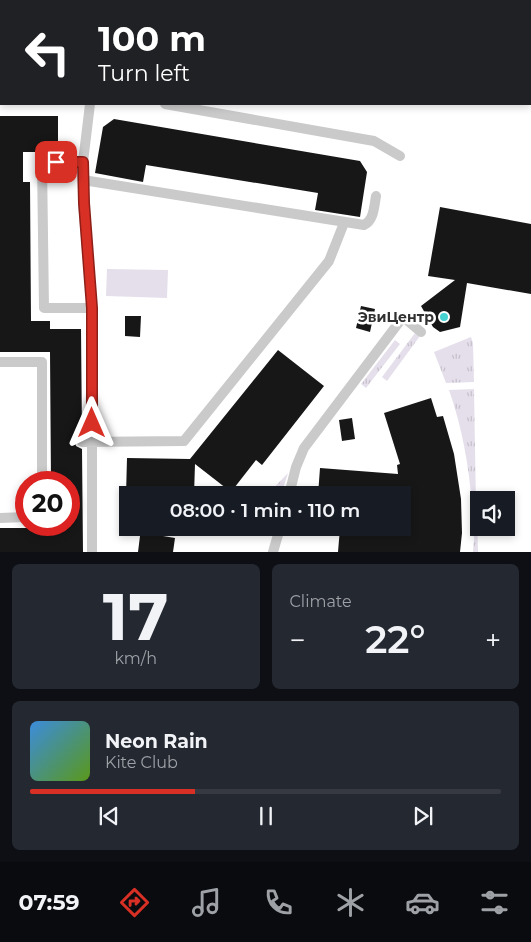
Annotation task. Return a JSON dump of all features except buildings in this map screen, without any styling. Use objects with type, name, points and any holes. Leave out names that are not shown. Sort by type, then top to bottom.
[{"type":"lane","points":[[90,105],[83,162],[83,180],[92,308],[87,442],[92,552]]},
{"type":"lane","points":[[170,105],[374,141],[400,156]]},
{"type":"lane","points":[[83,162],[42,162],[44,308],[92,308]]},
{"type":"lane","points":[[83,180],[364,225],[372,217],[376,196]]},
{"type":"lane","points":[[87,442],[184,441],[329,261],[344,223]]},
{"type":"lane","points":[[291,486],[296,467],[304,448],[403,317],[420,332]]},
{"type":"lane","points":[[0,362],[42,362],[46,442],[43,471]]},
{"type":"lane","points":[[0,518],[15,518]]},
{"type":"lane","points":[[273,552],[278,536]]},
{"type":"green space","points":[[107,269],[168,270],[167,298],[106,296]]},
{"type":"green space","points":[[415,333],[420,336],[387,381],[382,377]]},
{"type":"green space","points":[[471,337],[473,343],[474,382],[446,383],[434,352]]},
{"type":"green space","points":[[395,340],[400,344],[366,388],[361,384]]},
{"type":"green space","points":[[474,389],[476,491],[471,491],[458,418],[449,390]]},
{"type":"green space","points":[[288,473],[284,486],[276,486]]},
{"type":"green space","points":[[474,536],[478,536],[478,552],[473,552]]},
{"type":"place","name":"ЭвиЦентр","points":[[444,317]]},
{"type":"route","points":[[56,162],[83,162],[84,203],[92,308],[92,423]]}]
